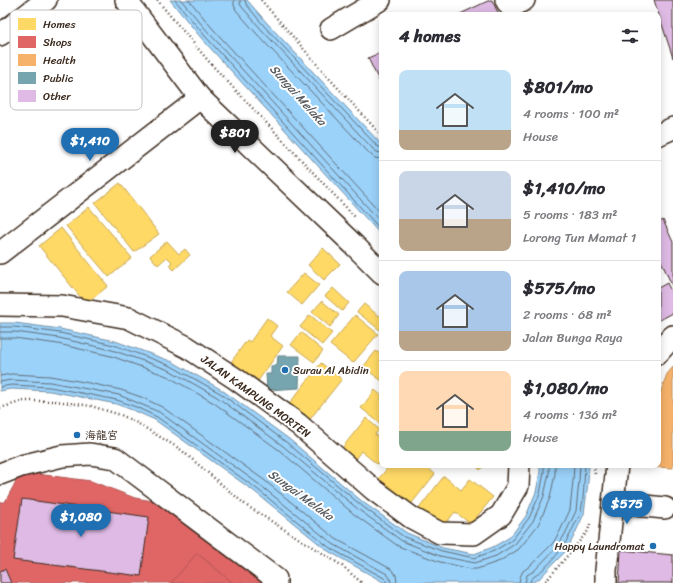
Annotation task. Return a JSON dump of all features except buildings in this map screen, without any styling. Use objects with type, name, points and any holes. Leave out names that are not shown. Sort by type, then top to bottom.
[{"type":"street","points":[[33,10],[46,0]]},
{"type":"street","points":[[126,0],[134,10]]},
{"type":"street","points":[[331,29],[380,0]]},
{"type":"street","points":[[506,0],[509,5],[515,5],[524,0]]},
{"type":"street","points":[[142,21],[200,98],[379,270]]},
{"type":"street","points":[[0,35],[10,27]]},
{"type":"street","points":[[0,253],[200,98]]},
{"type":"street","points":[[661,134],[673,128]]},
{"type":"street","name":"JALAN KAMPUNG MORTEN","points":[[0,305],[62,306],[129,318],[187,346],[298,424],[374,490],[405,513],[440,533],[474,534],[501,515],[518,486],[519,468]]},
{"type":"street","points":[[661,350],[673,336]]},
{"type":"street","points":[[0,474],[21,466],[62,456],[90,454],[115,458],[276,579],[276,583]]},
{"type":"street","points":[[606,583],[606,570],[617,468]]},
{"type":"street","points":[[613,503],[664,508]]},
{"type":"path","points":[[157,0],[211,64],[358,220]]},
{"type":"path","points":[[261,0],[379,133]]},
{"type":"path","points":[[0,408],[24,401],[56,401],[91,406],[122,415],[180,449],[247,506],[341,565],[362,583]]},
{"type":"path","points":[[594,468],[595,478]]},
{"type":"path","points":[[542,583],[547,580],[588,531],[591,519]]},
{"type":"water","name":"Sungai Melaka","points":[[170,0],[247,0],[379,142],[379,233],[202,39]]},
{"type":"water","name":"Sungai Melaka","points":[[0,323],[15,323],[60,329],[115,341],[173,362],[222,390],[289,439],[364,503],[407,533],[443,548],[474,554],[493,547],[510,537],[526,516],[536,492],[540,468],[589,468],[584,514],[565,552],[539,579],[531,583],[385,583],[328,551],[255,492],[155,420],[116,404],[50,391],[11,389],[0,391]]},
{"type":"place","name":"Surau Al Abidin","points":[[285,370]]},
{"type":"place","name":"海龍宮","points":[[77,435]]},
{"type":"place","name":"Happy Laundromat","points":[[653,546]]}]
